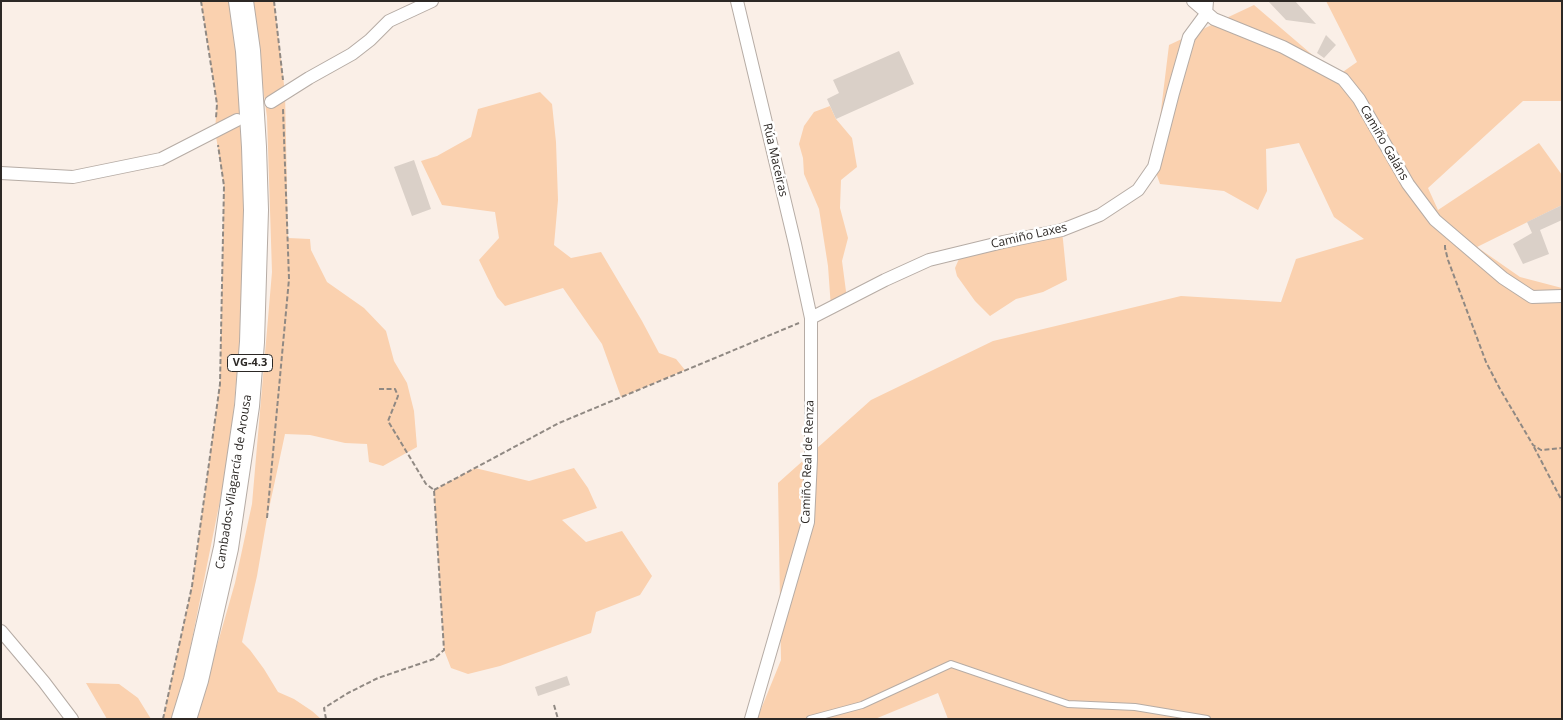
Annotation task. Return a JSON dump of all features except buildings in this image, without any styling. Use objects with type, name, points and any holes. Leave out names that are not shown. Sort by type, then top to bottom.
[{"type":"highway","name":"Cambados-Vilagarcía de Arousa","points":[[184,719],[196,680],[226,548],[247,406],[252,342],[256,210],[248,61],[241,1]]},
{"type":"street","points":[[271,102],[352,54],[370,40],[389,21],[432,1]]},
{"type":"street","name":"Rúa Maceiras","points":[[737,1],[793,234],[811,318]]},
{"type":"street","name":"Camiño Galáns","points":[[1193,1],[1207,8],[1214,19],[1283,47],[1343,79],[1359,99],[1408,184],[1435,220],[1503,278],[1532,297],[1562,296]]},
{"type":"street","name":"Camiño Laxes","points":[[811,318],[929,260],[1062,230],[1100,215],[1138,190],[1154,167],[1189,37],[1207,8]]},
{"type":"street","points":[[1,173],[73,177],[161,159],[237,120]]},
{"type":"street","name":"Camiño Real de Renza","points":[[752,719],[808,522],[811,459],[811,318]]},
{"type":"street","points":[[1,631],[72,719]]},
{"type":"lane","points":[[810,719],[862,705],[951,664],[1068,704],[1135,707],[1207,719]]},
{"type":"path","points":[[163,719],[192,586],[220,384],[224,186],[215,130],[217,104],[201,1]]},
{"type":"path","points":[[267,518],[289,278],[283,108],[285,93],[274,1]]},
{"type":"path","points":[[1452,234],[1446,240],[1445,248],[1486,362],[1562,500]]},
{"type":"path","points":[[434,490],[559,424],[811,318]]},
{"type":"path","points":[[326,719],[324,708],[348,693],[378,678],[434,659],[444,650],[434,490],[426,484],[388,421],[398,396],[395,389],[379,389]]},
{"type":"path","points":[[1533,445],[1541,450],[1562,448]]},
{"type":"path","points":[[554,705],[558,719]]},
{"type":"shaded area","points":[[201,1],[231,1],[239,47],[244,145],[244,293],[230,451],[178,709],[175,719],[163,719],[192,586],[220,384],[224,186],[215,130],[217,104]]},
{"type":"shaded area","points":[[251,1],[274,1],[285,93],[288,238],[310,239],[311,250],[327,282],[364,308],[386,331],[394,361],[407,383],[414,411],[417,447],[383,466],[369,462],[367,444],[345,443],[310,435],[285,434],[242,642],[264,669],[278,692],[294,699],[321,719],[196,719],[235,583],[252,504],[272,272],[267,117]]},
{"type":"shaded area","points":[[1326,1],[1562,1],[1562,101],[1523,101],[1428,188],[1438,210],[1539,143],[1562,175],[1562,205],[1477,247],[1520,277],[1562,288],[1562,719],[948,719],[938,693],[875,719],[757,719],[781,660],[778,483],[871,400],[993,341],[1181,296],[1281,302],[1296,259],[1364,239],[1334,217],[1299,143],[1266,149],[1267,191],[1258,210],[1224,191],[1160,184],[1154,167],[1169,45],[1254,5],[1337,76],[1357,62]]},
{"type":"shaded area","points":[[540,92],[552,104],[556,142],[558,200],[554,245],[571,258],[601,252],[659,353],[676,359],[685,370],[621,397],[602,344],[563,288],[505,306],[497,297],[479,260],[499,238],[495,212],[442,205],[421,161],[437,156],[471,137],[478,109]]},
{"type":"shaded area","points":[[830,106],[836,119],[852,138],[857,167],[841,180],[840,208],[848,238],[842,261],[847,299],[831,308],[828,266],[819,209],[804,174],[803,158],[799,144],[804,126],[814,112]]},
{"type":"shaded area","points":[[1062,230],[1067,280],[1043,292],[1016,299],[990,316],[975,301],[957,276],[955,268],[962,252]]},
{"type":"shaded area","points":[[475,468],[529,481],[574,468],[588,488],[597,508],[562,520],[586,542],[622,531],[652,576],[640,595],[596,612],[591,633],[500,666],[468,674],[451,668],[444,650],[434,490]]},
{"type":"shaded area","points":[[86,683],[119,684],[138,698],[151,719],[107,719]]}]
